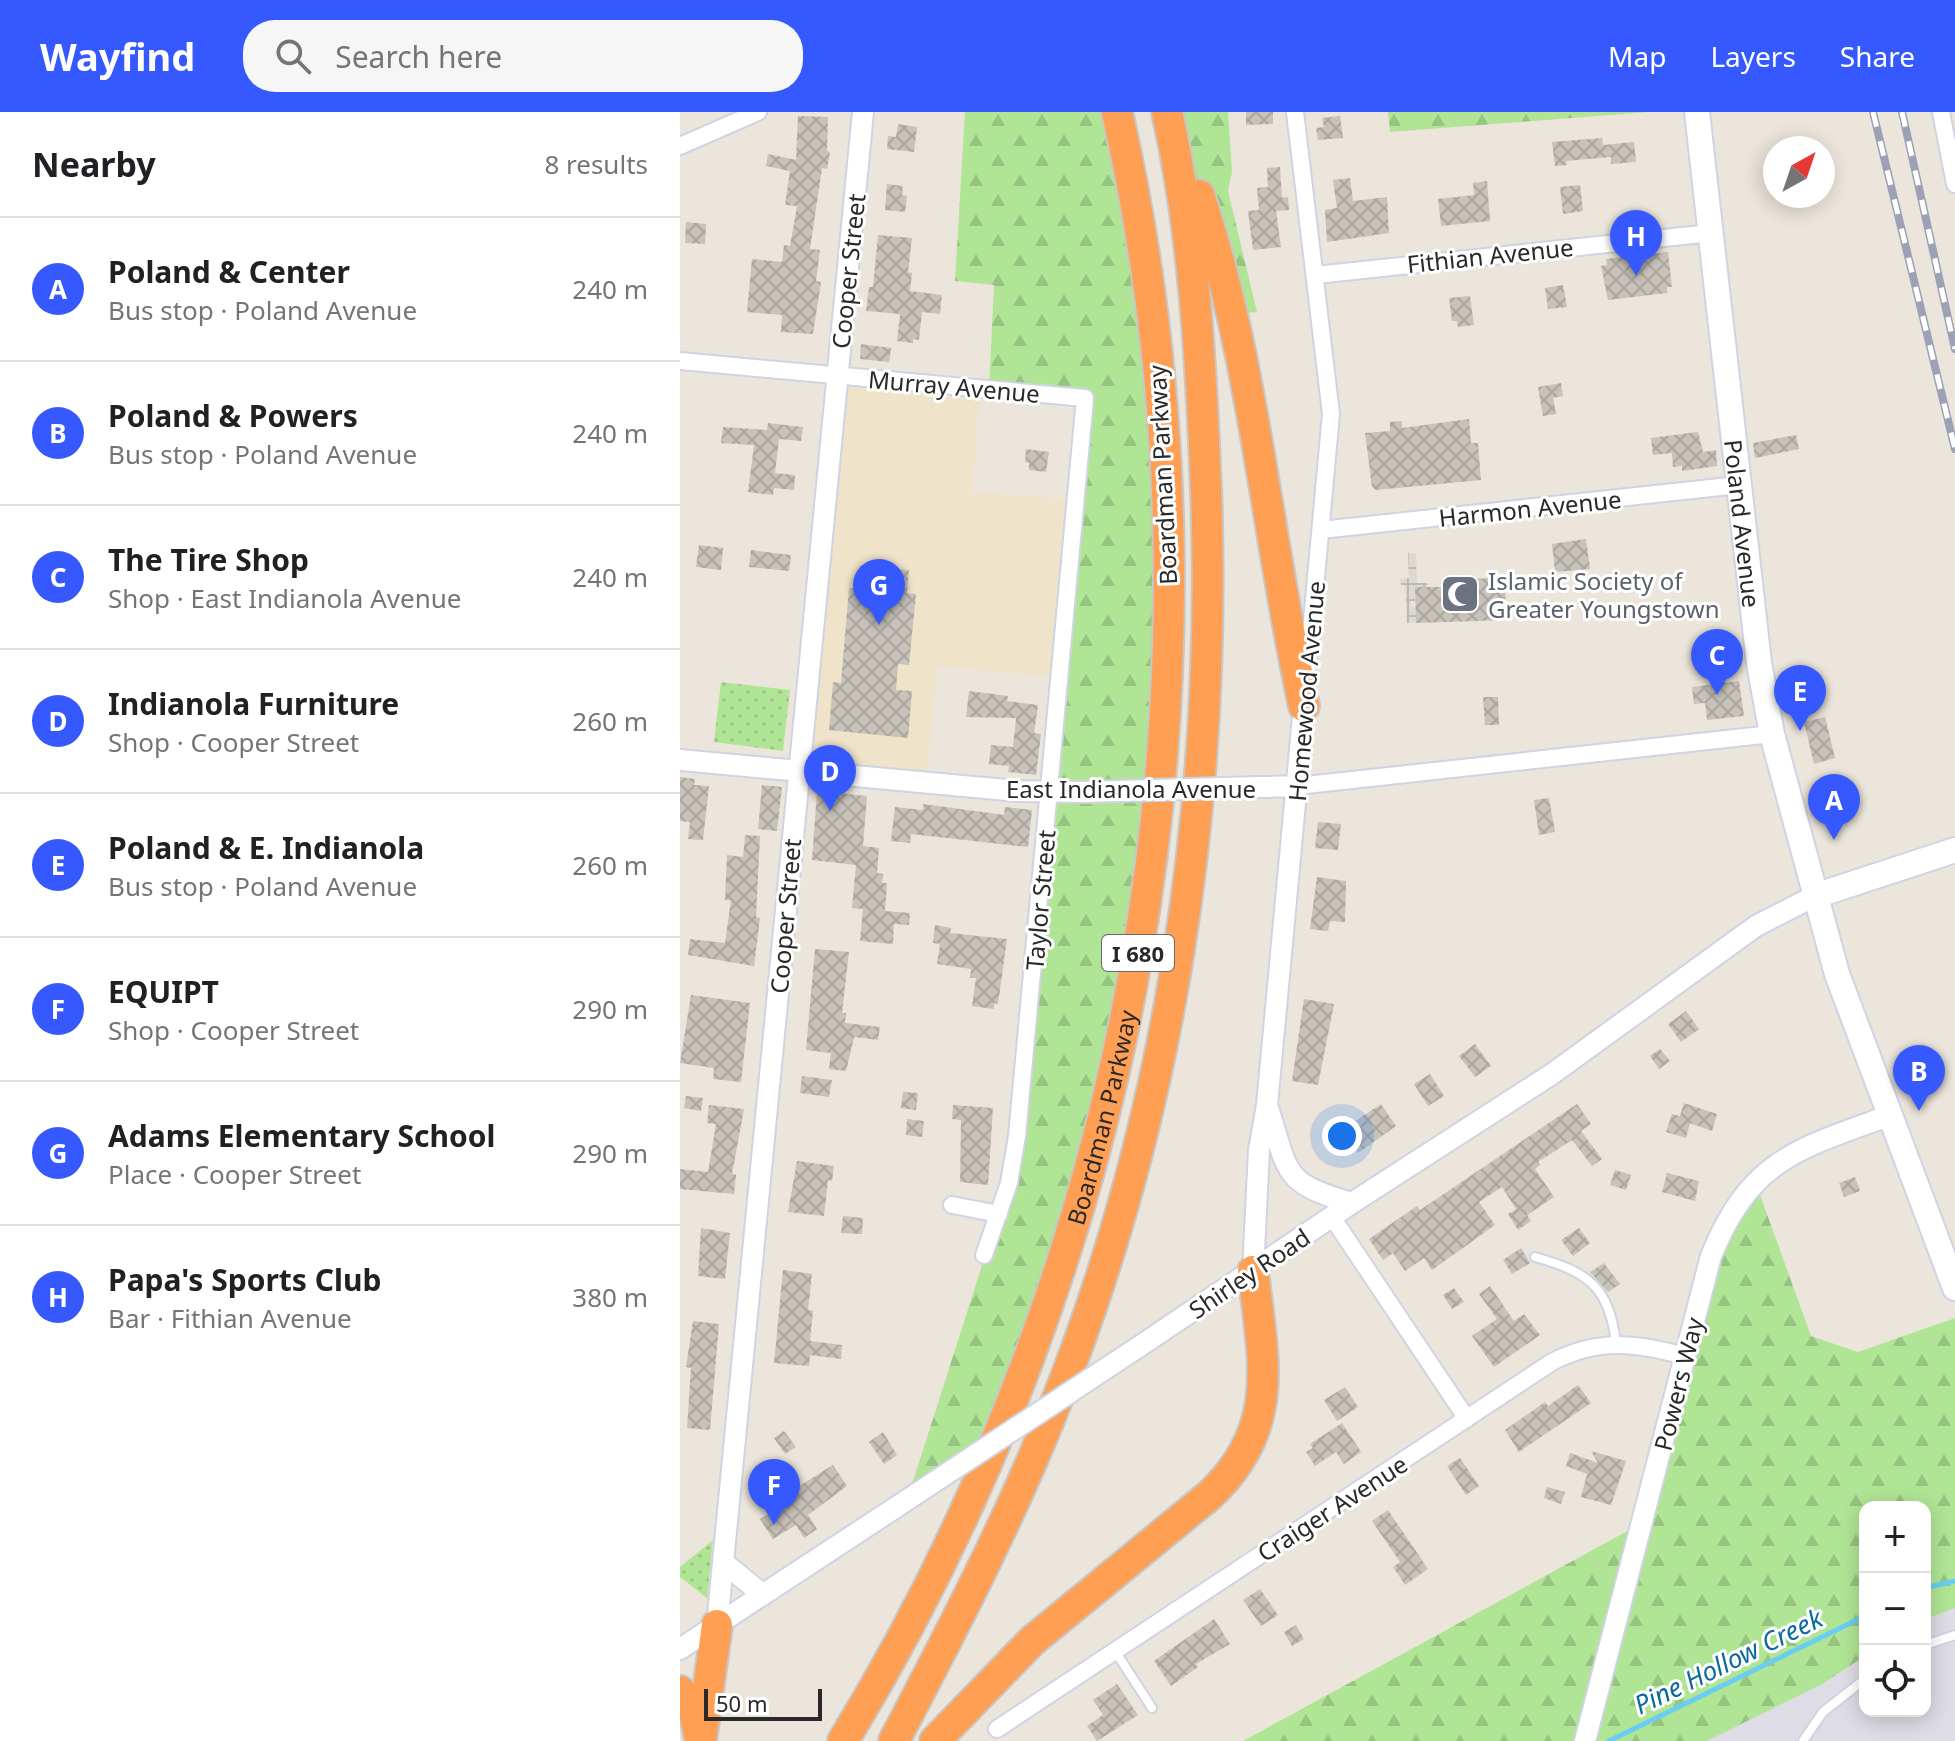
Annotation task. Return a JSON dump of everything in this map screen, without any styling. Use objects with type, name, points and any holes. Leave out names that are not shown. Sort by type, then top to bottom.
[{"type":"highway","name":"Boardman Parkway","points":[[843,1741],[924,1600],[1015,1401],[1079,1210],[1110,1094],[1137,958],[1162,744],[1168,538],[1161,402],[1150,299],[1117,112]]},
{"type":"highway","name":"Boardman Parkway","points":[[894,1741],[965,1605],[1022,1484],[1097,1290],[1138,1148],[1182,936],[1204,740],[1208,526],[1195,285],[1169,112]]},
{"type":"highway","points":[[1169,112],[1205,212],[1243,369],[1284,617],[1304,706]]},
{"type":"highway","points":[[935,1741],[1032,1641],[1210,1495],[1234,1469],[1253,1436],[1263,1403],[1264,1366],[1253,1271]]},
{"type":"highway","points":[[701,1741],[717,1625]]},
{"type":"highway","points":[[680,1691],[692,1702],[701,1741]]},
{"type":"main road","name":"Poland Avenue","points":[[1697,112],[1759,663],[1772,734],[1837,974],[1955,1288]]},
{"type":"main road","points":[[1815,896],[1955,850]]},
{"type":"street","points":[[680,146],[758,112]]},
{"type":"street","name":"Cooper Street","points":[[717,1625],[863,112]]},
{"type":"street","name":"Homewood Avenue","points":[[1253,1271],[1259,1150],[1267,1105],[1331,414],[1295,112]]},
{"type":"street","points":[[1941,112],[1955,184]]},
{"type":"street","name":"Fithian Avenue","points":[[1316,275],[1711,233]]},
{"type":"street","name":"Murray Avenue","points":[[680,361],[1085,398]]},
{"type":"street","name":"Taylor Street","points":[[984,1255],[999,1214],[1017,1136],[1085,398]]},
{"type":"street","name":"Harmon Avenue","points":[[1321,530],[1739,485]]},
{"type":"street","name":"East Indianola Avenue","points":[[680,760],[1050,792],[1083,792],[1297,786],[1772,734]]},
{"type":"street","name":"Shirley Road","points":[[680,1649],[1352,1203],[1552,1074],[1756,926],[1815,896]]},
{"type":"street","points":[[1267,1105],[1293,1176],[1311,1191],[1352,1203]]},
{"type":"street","name":"Powers Way","points":[[1585,1741],[1684,1356],[1711,1256],[1724,1224],[1741,1198],[1768,1169],[1784,1158],[1888,1116]]},
{"type":"street","points":[[952,1205],[999,1214]]},
{"type":"street","points":[[1332,1217],[1467,1419]]},
{"type":"street","name":"Craiger Avenue","points":[[997,1729],[1569,1353],[1616,1343],[1684,1356]]},
{"type":"street","points":[[723,1562],[763,1595]]},
{"type":"lane","points":[[1535,1257],[1563,1265],[1592,1281],[1612,1313],[1616,1343]]},
{"type":"lane","points":[[1931,1643],[1955,1635]]},
{"type":"lane","points":[[1115,1651],[1152,1708]]},
{"type":"lane","points":[[1803,1741],[1823,1712],[1859,1684]]},
{"type":"shaded area","points":[[837,375],[980,388],[972,492],[1077,500],[1061,678],[937,666],[926,783],[799,771]]},
{"type":"shaded area","points":[[1408,553],[1416,554],[1417,583],[1427,583],[1428,587],[1416,587],[1415,601],[1411,601],[1411,607],[1416,608],[1416,623],[1407,623],[1405,585],[1401,585],[1400,579],[1409,578]]},
{"type":"shaded area","points":[[1955,1581],[1955,1741],[1609,1741],[1859,1619],[1859,1717],[1931,1717],[1931,1587]]},
{"type":"green space","points":[[965,112],[1117,112],[1165,456],[1137,958],[999,1437],[907,1500],[1008,1184],[1085,398],[989,389],[994,285],[955,281]]},
{"type":"green space","points":[[1172,112],[1228,112],[1232,172],[1228,191],[1257,312],[1230,315]]},
{"type":"green space","points":[[1388,112],[1649,112],[1390,132]]},
{"type":"green space","points":[[721,682],[790,690],[783,751],[714,742]]},
{"type":"green space","points":[[1755,1181],[1811,1336],[1858,1352],[1955,1318],[1955,1608],[1931,1617],[1931,1501],[1859,1501],[1859,1660],[1822,1684],[1707,1741],[1243,1741],[1642,1523],[1711,1256]]},
{"type":"green space","points":[[713,1540],[707,1598],[680,1577],[680,1567]]},
{"type":"building","points":[[1246,112],[1273,112],[1273,124],[1246,125]]},
{"type":"building","points":[[798,116],[828,117],[827,151],[830,152],[827,169],[822,168],[810,249],[820,250],[816,281],[821,282],[813,334],[781,332],[782,315],[747,312],[752,259],[782,262],[784,245],[790,246],[797,206],[785,205],[790,171],[766,166],[768,154],[796,160]]},
{"type":"building","points":[[1340,116],[1343,138],[1318,140],[1316,128],[1324,127],[1322,118]]},
{"type":"building","points":[[898,124],[917,127],[914,152],[887,149],[888,136],[896,137]]},
{"type":"building","points":[[1602,138],[1603,145],[1634,142],[1636,162],[1611,164],[1611,157],[1566,161],[1567,165],[1555,166],[1552,142]]},
{"type":"building","points":[[1280,167],[1282,198],[1288,197],[1289,210],[1276,211],[1281,247],[1253,250],[1248,211],[1259,210],[1257,188],[1268,187],[1267,168]]},
{"type":"building","points":[[1350,178],[1353,201],[1387,197],[1389,233],[1327,242],[1325,210],[1337,208],[1333,180]]},
{"type":"building","points":[[1487,181],[1490,221],[1441,226],[1438,199],[1474,195],[1473,183]]},
{"type":"building","points":[[887,184],[903,186],[902,195],[907,196],[905,212],[885,210]]},
{"type":"building","points":[[1580,185],[1583,211],[1563,214],[1560,187]]},
{"type":"building","points":[[686,222],[706,224],[705,244],[685,243]]},
{"type":"building","points":[[878,235],[912,238],[908,272],[912,273],[910,291],[942,295],[940,314],[922,312],[919,340],[913,339],[913,343],[897,341],[900,314],[866,311],[869,287],[873,287]]},
{"type":"building","points":[[1668,252],[1672,287],[1667,287],[1667,293],[1608,300],[1601,266],[1607,265],[1606,259]]},
{"type":"building","points":[[1563,285],[1567,307],[1548,309],[1545,288]]},
{"type":"building","points":[[1470,296],[1474,325],[1458,327],[1457,321],[1452,321],[1449,298]]},
{"type":"building","points":[[861,344],[891,348],[889,362],[860,359]]},
{"type":"building","points":[[1561,383],[1563,396],[1553,398],[1556,414],[1543,416],[1538,387]]},
{"type":"building","points":[[1469,419],[1471,443],[1478,443],[1481,480],[1376,490],[1372,487],[1365,433],[1390,431],[1390,422],[1402,421],[1402,428]]},
{"type":"building","points":[[768,423],[803,427],[801,441],[779,439],[775,473],[795,475],[794,490],[774,488],[773,495],[748,492],[754,445],[721,443],[723,427],[767,430]]},
{"type":"building","points":[[1698,432],[1703,452],[1716,450],[1717,466],[1682,471],[1682,466],[1673,467],[1672,453],[1653,455],[1651,438]]},
{"type":"building","points":[[1796,435],[1799,449],[1755,458],[1753,443]]},
{"type":"building","points":[[1026,449],[1049,452],[1046,472],[1029,470],[1029,463],[1025,462]]},
{"type":"building","points":[[1586,539],[1590,569],[1555,572],[1552,544]]},
{"type":"building","points":[[699,545],[723,548],[721,570],[696,567]]},
{"type":"building","points":[[751,550],[791,555],[789,571],[749,567]]},
{"type":"building","points":[[860,566],[909,570],[907,593],[916,594],[909,665],[898,664],[896,690],[912,691],[908,738],[829,730],[833,682],[841,683],[849,588],[858,589]]},
{"type":"building","name":"Islamic Society of Greater Youngstown","points":[[1505,578],[1506,620],[1416,623],[1415,587],[1443,587],[1443,583],[1463,582],[1463,579]]},
{"type":"building","points":[[1739,681],[1744,716],[1707,720],[1705,703],[1694,704],[1692,687]]},
{"type":"building","points":[[969,691],[1008,696],[1007,701],[1038,705],[1034,733],[1041,734],[1036,775],[1008,772],[1009,766],[989,764],[991,745],[1013,747],[1016,718],[966,717]]},
{"type":"building","points":[[1483,697],[1498,697],[1499,725],[1485,725]]},
{"type":"building","points":[[1825,717],[1835,758],[1814,764],[1804,722]]},
{"type":"building","points":[[680,777],[695,779],[694,785],[709,786],[703,840],[688,839],[690,822],[680,821]]},
{"type":"building","points":[[762,785],[782,787],[777,831],[758,829]]},
{"type":"building","points":[[817,791],[867,796],[863,846],[879,848],[877,873],[883,874],[882,883],[887,883],[885,911],[910,913],[909,925],[894,924],[893,944],[860,941],[863,909],[852,908],[856,865],[812,860]]},
{"type":"building","points":[[1549,798],[1555,832],[1539,835],[1534,800]]},
{"type":"building","points":[[923,804],[1004,815],[1005,807],[1032,810],[1028,847],[911,834],[910,843],[891,841],[895,807],[923,810]]},
{"type":"building","points":[[1318,822],[1341,824],[1338,850],[1315,848]]},
{"type":"building","points":[[745,835],[760,836],[756,917],[760,918],[754,966],[688,955],[690,939],[725,943],[731,900],[725,900],[727,855],[743,857]]},
{"type":"building","points":[[1317,877],[1346,881],[1345,922],[1330,921],[1328,931],[1310,929]]},
{"type":"building","points":[[935,925],[951,928],[950,933],[1007,939],[998,1004],[994,1003],[994,1009],[972,1006],[976,978],[970,978],[971,969],[937,964],[940,944],[933,943]]},
{"type":"building","points":[[815,949],[849,952],[842,1013],[846,1013],[845,1023],[880,1027],[878,1040],[854,1037],[846,1071],[829,1069],[831,1053],[806,1050]]},
{"type":"building","points":[[691,995],[750,1003],[741,1082],[713,1079],[714,1068],[680,1063]]},
{"type":"building","points":[[1304,999],[1334,1004],[1318,1085],[1292,1081]]},
{"type":"building","points":[[1686,1011],[1699,1029],[1681,1042],[1668,1024]]},
{"type":"building","points":[[1475,1044],[1491,1066],[1475,1077],[1459,1056]]},
{"type":"building","points":[[1660,1049],[1670,1061],[1659,1069],[1650,1056]]},
{"type":"building","points":[[1430,1074],[1444,1096],[1428,1106],[1414,1084]]},
{"type":"building","points":[[802,1076],[832,1080],[829,1097],[800,1093]]},
{"type":"building","points":[[903,1092],[918,1093],[916,1110],[901,1108]]},
{"type":"building","points":[[686,1096],[703,1098],[701,1111],[684,1108]]},
{"type":"building","points":[[1684,1103],[1717,1114],[1712,1131],[1690,1123],[1686,1138],[1666,1132],[1672,1114],[1680,1116]]},
{"type":"building","points":[[1381,1104],[1396,1126],[1358,1153],[1343,1129]]},
{"type":"building","points":[[1577,1104],[1591,1124],[1581,1131],[1602,1159],[1592,1166],[1572,1140],[1538,1162],[1540,1165],[1535,1169],[1554,1197],[1527,1215],[1531,1221],[1518,1230],[1508,1214],[1516,1209],[1502,1187],[1479,1202],[1495,1225],[1432,1270],[1424,1258],[1405,1271],[1393,1253],[1383,1260],[1369,1239],[1417,1206],[1420,1210]]},
{"type":"building","points":[[709,1105],[744,1109],[732,1174],[736,1175],[734,1194],[680,1189],[680,1169],[708,1172],[716,1124],[707,1123]]},
{"type":"building","points":[[953,1105],[993,1108],[988,1185],[960,1182],[961,1120],[952,1119]]},
{"type":"building","points":[[907,1119],[924,1121],[922,1137],[906,1135]]},
{"type":"building","points":[[797,1161],[834,1166],[832,1181],[828,1180],[824,1216],[788,1212]]},
{"type":"building","points":[[1615,1170],[1631,1175],[1626,1190],[1610,1185]]},
{"type":"building","points":[[1667,1173],[1699,1181],[1695,1201],[1662,1192]]},
{"type":"building","points":[[1855,1177],[1860,1191],[1844,1197],[1839,1183]]},
{"type":"building","points":[[843,1216],[863,1218],[862,1234],[841,1233]]},
{"type":"building","points":[[701,1228],[730,1233],[725,1279],[698,1276]]},
{"type":"building","points":[[1579,1228],[1590,1243],[1573,1256],[1561,1240]]},
{"type":"building","points":[[1521,1248],[1530,1263],[1512,1274],[1503,1260]]},
{"type":"building","points":[[1604,1263],[1620,1284],[1608,1292],[1590,1272]]},
{"type":"building","points":[[783,1270],[812,1274],[808,1310],[813,1311],[810,1341],[842,1345],[841,1359],[810,1355],[809,1366],[774,1363]]},
{"type":"building","points":[[1490,1286],[1514,1321],[1524,1314],[1540,1335],[1494,1367],[1472,1336],[1497,1319],[1479,1294]]},
{"type":"building","points":[[1454,1288],[1464,1302],[1452,1309],[1443,1295]]},
{"type":"building","points":[[693,1321],[719,1324],[710,1430],[687,1428],[691,1368],[686,1367]]},
{"type":"building","points":[[1578,1385],[1591,1403],[1519,1452],[1505,1430],[1545,1402],[1548,1406]]},
{"type":"building","points":[[1345,1387],[1358,1407],[1337,1421],[1324,1400]]},
{"type":"building","points":[[1342,1423],[1361,1452],[1344,1464],[1336,1452],[1315,1466],[1306,1452],[1313,1448],[1310,1444]]},
{"type":"building","points":[[784,1431],[796,1447],[785,1454],[774,1438]]},
{"type":"building","points":[[883,1432],[897,1455],[884,1464],[869,1442]]},
{"type":"building","points":[[1591,1451],[1626,1461],[1611,1505],[1581,1497],[1587,1474],[1566,1466],[1570,1453],[1598,1463]]},
{"type":"building","points":[[1460,1458],[1479,1486],[1466,1495],[1447,1466]]},
{"type":"building","points":[[833,1465],[847,1486],[808,1515],[817,1529],[804,1538],[796,1525],[773,1539],[760,1519],[775,1510],[770,1504]]},
{"type":"building","points":[[1547,1487],[1565,1492],[1561,1504],[1544,1498]]},
{"type":"building","points":[[1388,1510],[1428,1569],[1405,1585],[1393,1567],[1400,1562],[1372,1521]]},
{"type":"building","points":[[1260,1589],[1278,1615],[1261,1626],[1243,1600]]},
{"type":"building","points":[[1214,1619],[1230,1644],[1196,1664],[1198,1667],[1171,1686],[1154,1661]]},
{"type":"building","points":[[1296,1625],[1304,1639],[1292,1646],[1284,1632]]},
{"type":"building","points":[[1117,1684],[1138,1715],[1097,1741],[1087,1726],[1103,1715],[1093,1700]]},
{"type":"waterway","name":"Pine Hollow Creek","points":[[1931,1587],[1955,1581]]},
{"type":"waterway","name":"Pine Hollow Creek","points":[[1609,1741],[1859,1619]]},
{"type":"railway","points":[[1873,112],[1955,449]]},
{"type":"railway","points":[[1902,112],[1955,349]]},
{"type":"place","name":"Papa's Sports Club","points":[[1636,276]]},
{"type":"place","name":"Islamic Society of Greater Youngstown","points":[[1460,594]]},
{"type":"place","name":"Adams Elementary School","points":[[879,625]]},
{"type":"place","name":"The Tire Shop","points":[[1717,695]]},
{"type":"place","name":"Poland & E. Indianola","points":[[1800,731]]},
{"type":"place","name":"Indianola Furniture","points":[[830,811]]},
{"type":"place","name":"Poland & Center","points":[[1834,840]]},
{"type":"place","name":"Poland & Powers","points":[[1919,1111]]},
{"type":"place","name":"EQUIPT","points":[[774,1525]]}]
